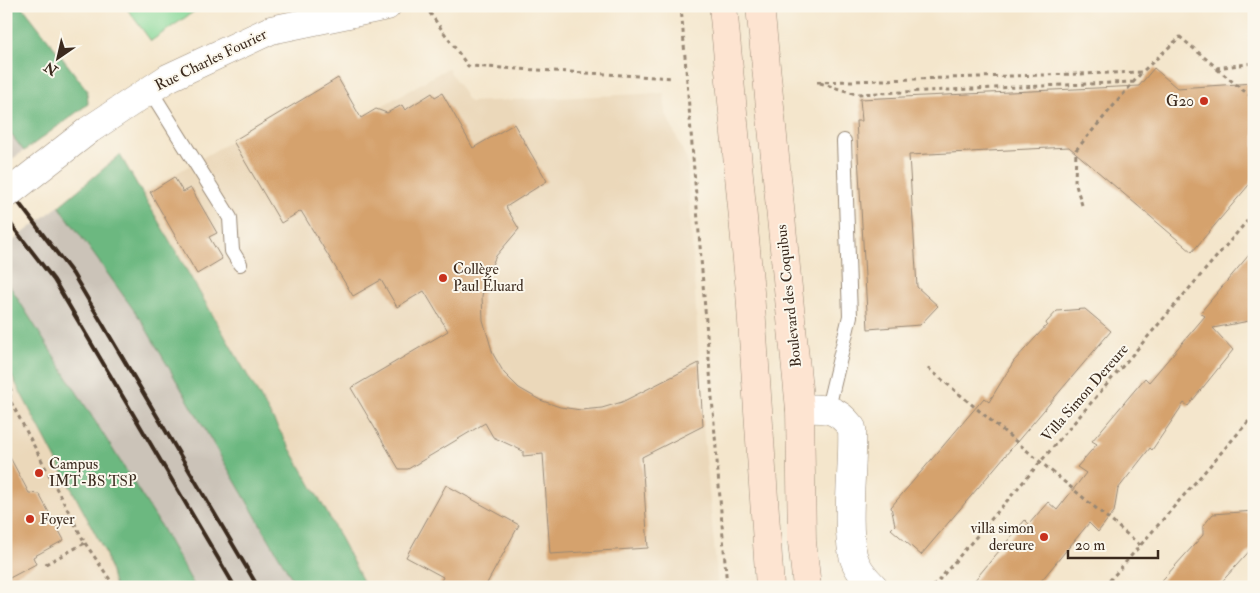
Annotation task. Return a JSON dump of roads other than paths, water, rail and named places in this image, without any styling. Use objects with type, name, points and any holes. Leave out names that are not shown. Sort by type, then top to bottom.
[{"type":"main road","points":[[723,6],[750,292],[770,587]]},
{"type":"main road","name":"Boulevard des Coquibus","points":[[760,6],[800,409],[802,542],[806,587]]},
{"type":"street","name":"Rue Charles Fourier","points":[[6,195],[89,130],[168,78],[271,30],[387,6]]},
{"type":"street","points":[[800,409],[828,408],[844,417],[852,428],[850,532],[853,556],[863,576],[874,587]]},
{"type":"lane","points":[[150,90],[230,218],[232,251],[240,264]]},
{"type":"lane","points":[[828,408],[850,316],[844,141]]},
{"type":"railway","points":[[6,186],[73,274],[258,587]]},
{"type":"railway","points":[[6,218],[54,280],[235,587]]},
{"type":"place","name":"G20","points":[[1204,101]]},
{"type":"place","name":"Collège Paul Éluard","points":[[443,278]]},
{"type":"place","name":"Campus IMT-BS TSP","points":[[39,473]]},
{"type":"place","name":"Foyer","points":[[30,519]]},
{"type":"place","name":"villa simon dereure","points":[[1044,537]]}]
